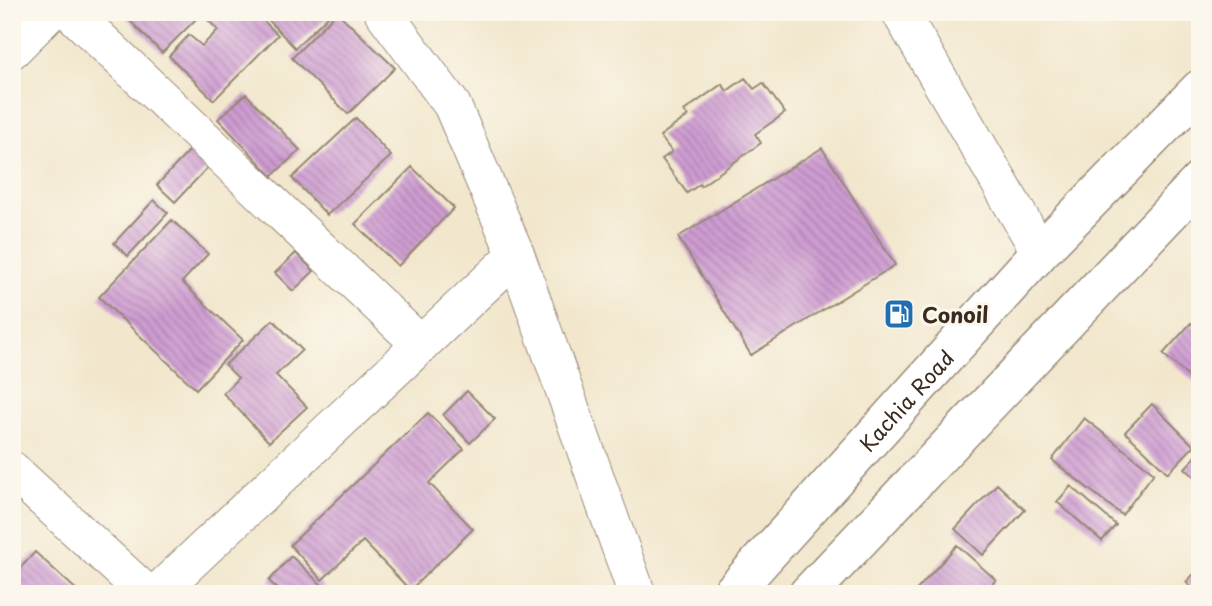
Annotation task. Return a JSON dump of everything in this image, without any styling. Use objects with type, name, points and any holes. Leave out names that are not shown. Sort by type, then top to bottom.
[{"type":"highway","name":"Kachia Road","points":[[731,594],[1040,252],[1200,89]]},
{"type":"highway","points":[[808,594],[1200,181]]},
{"type":"highway","points":[[762,561],[798,594]]},
{"type":"street","points":[[12,50],[50,12]]},
{"type":"street","points":[[71,12],[421,345]]},
{"type":"street","points":[[383,12],[452,105],[516,255],[637,594]]},
{"type":"street","points":[[900,12],[1040,252]]},
{"type":"street","points":[[156,594],[516,255]]},
{"type":"street","points":[[12,470],[147,594]]},
{"type":"building","points":[[121,12],[203,12],[162,53]]},
{"type":"building","points":[[212,12],[255,12],[278,35],[214,100],[169,56],[189,35],[202,46],[218,30],[206,18]]},
{"type":"building","points":[[261,12],[332,12],[295,48]]},
{"type":"building","points":[[337,12],[395,68],[348,114],[292,58]]},
{"type":"building","points":[[745,78],[754,89],[763,83],[785,113],[755,134],[761,143],[687,193],[662,159],[672,152],[660,136],[688,116],[684,111],[722,84],[727,91]]},
{"type":"building","points":[[246,94],[300,150],[272,176],[218,119]]},
{"type":"building","points":[[356,118],[391,156],[327,215],[292,178]]},
{"type":"building","points":[[822,148],[895,265],[751,355],[678,237]]},
{"type":"building","points":[[190,150],[208,167],[175,202],[157,185]]},
{"type":"building","points":[[412,167],[454,208],[398,266],[355,224]]},
{"type":"building","points":[[154,200],[168,213],[128,256],[114,243]]},
{"type":"building","points":[[172,220],[208,254],[182,282],[243,340],[196,389],[99,297]]},
{"type":"building","points":[[296,253],[314,271],[293,291],[275,273]]},
{"type":"building","points":[[273,320],[302,350],[276,375],[307,407],[269,442],[223,393],[238,378],[225,365]]},
{"type":"building","points":[[1191,323],[1200,331],[1200,387],[1163,354]]},
{"type":"building","points":[[467,391],[495,419],[470,443],[443,415]]},
{"type":"building","points":[[1152,404],[1194,446],[1168,473],[1125,432]]},
{"type":"building","points":[[428,413],[464,449],[429,483],[473,529],[410,590],[363,541],[322,580],[290,545]]},
{"type":"building","points":[[1084,418],[1154,473],[1122,515],[1052,460]]},
{"type":"building","points":[[1200,452],[1200,482],[1185,468]]},
{"type":"building","points":[[997,484],[1025,510],[983,555],[955,529]]},
{"type":"building","points":[[1071,486],[1116,525],[1102,541],[1057,502]]},
{"type":"building","points":[[957,545],[996,580],[983,594],[913,594]]},
{"type":"building","points":[[35,552],[81,594],[12,594],[12,577]]},
{"type":"building","points":[[291,556],[324,587],[318,594],[283,594],[269,581]]},
{"type":"building","points":[[1200,568],[1200,594],[1197,594],[1186,582]]},
{"type":"place","name":"Conoil","points":[[899,314]]}]
